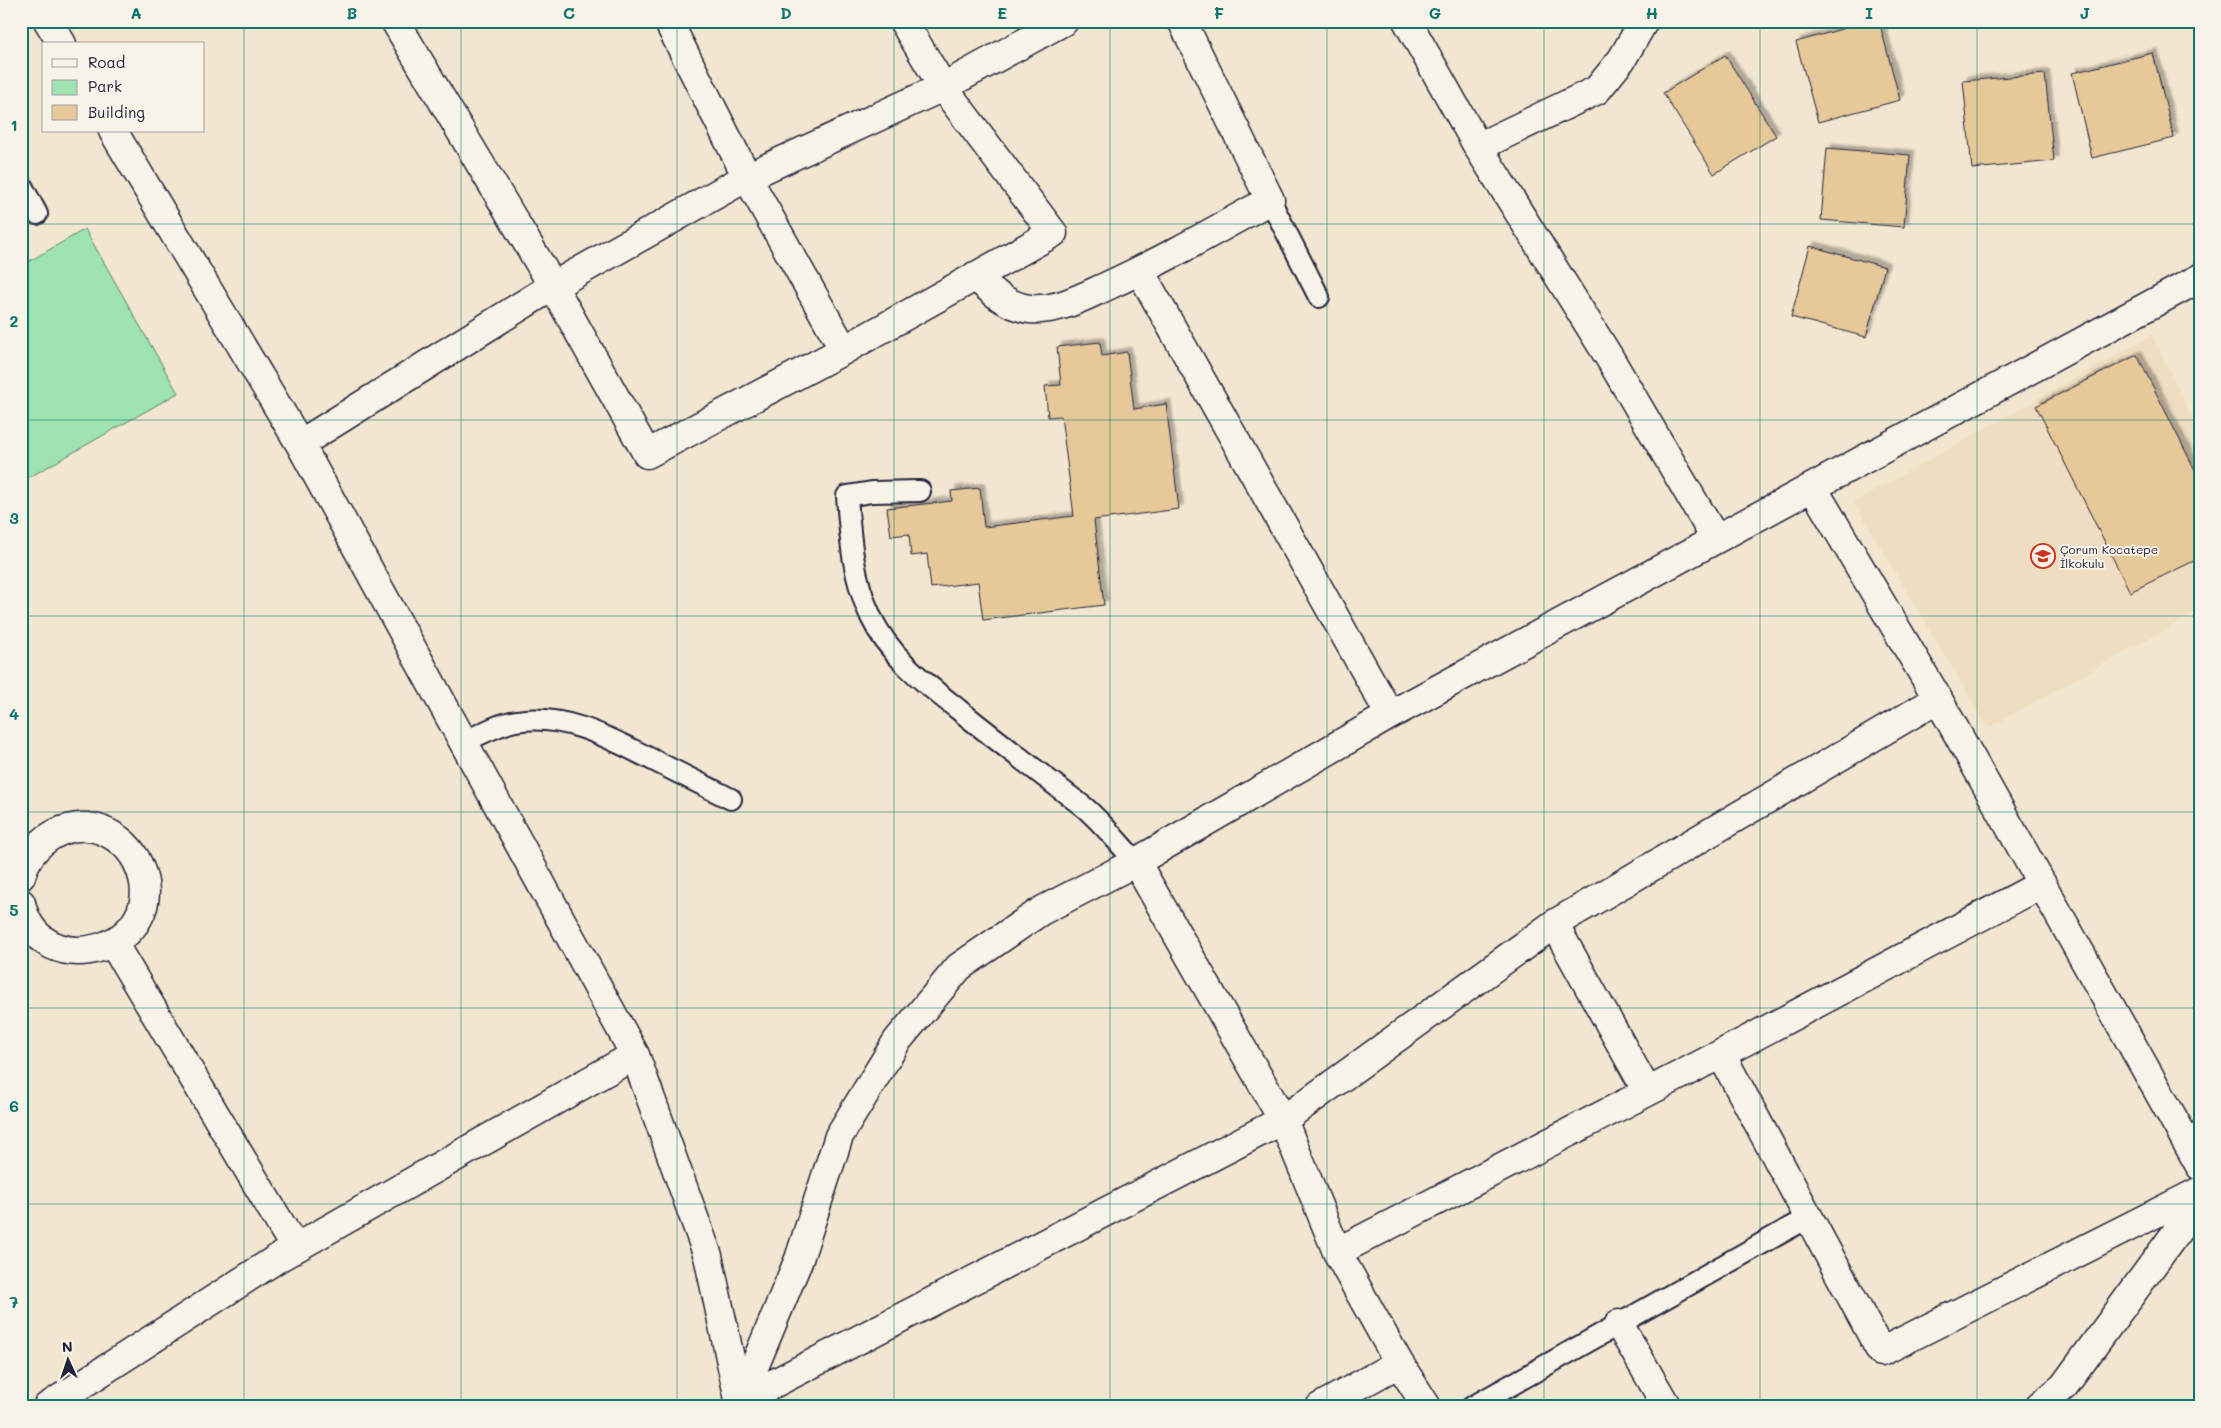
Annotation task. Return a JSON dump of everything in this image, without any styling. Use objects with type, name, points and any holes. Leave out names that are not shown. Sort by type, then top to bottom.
[{"type":"street","points":[[48,21],[61,42]]},
{"type":"street","points":[[395,21],[553,286],[647,454],[844,350],[1054,233],[943,87],[903,21]]},
{"type":"street","points":[[668,21],[747,178],[844,350]]},
{"type":"street","points":[[300,444],[553,286],[747,178],[943,87],[1064,21]]},
{"type":"street","points":[[975,276],[1001,300],[1030,309],[1073,302],[1140,271],[1270,200],[1182,21]]},
{"type":"street","points":[[1407,21],[1478,147],[1609,358],[1715,538]]},
{"type":"street","points":[[1478,147],[1597,90],[1622,59],[1642,22]]},
{"type":"street","points":[[114,132],[300,444],[634,1055],[708,1256],[740,1404]]},
{"type":"street","points":[[1140,271],[1390,715]]},
{"type":"street","points":[[740,1404],[799,1259],[839,1136],[897,1041],[959,967],[1041,911],[1136,862],[1390,715],[2200,278]]},
{"type":"street","points":[[1813,488],[1938,699],[2200,1166]]},
{"type":"street","points":[[740,1404],[1283,1120],[1554,924],[1938,699]]},
{"type":"street","points":[[21,876],[27,860],[34,850],[53,834],[76,828],[94,829],[121,841],[136,860],[141,871],[144,894],[142,906],[131,928],[113,943],[92,951],[70,950],[49,943],[27,931],[26,918],[21,903]]},
{"type":"street","points":[[1136,862],[1283,1120],[1337,1252],[1399,1363],[1428,1407]]},
{"type":"street","points":[[1337,1252],[1721,1054],[2042,884]]},
{"type":"street","points":[[1554,924],[1647,1091]]},
{"type":"street","points":[[113,943],[296,1248]]},
{"type":"street","points":[[1721,1054],[1881,1352],[2200,1191]]},
{"type":"street","points":[[47,1407],[296,1248],[634,1055]]},
{"type":"street","points":[[2040,1407],[2064,1386],[2200,1200]]},
{"type":"street","points":[[1619,1324],[1667,1407]]},
{"type":"street","points":[[1320,1407],[1399,1363]]},
{"type":"lane","points":[[21,184],[36,214]]},
{"type":"lane","points":[[1270,200],[1319,297]]},
{"type":"lane","points":[[920,491],[872,492],[847,496],[852,558],[860,589],[872,618],[889,646],[910,670],[1020,760],[1086,809],[1136,862]]},
{"type":"lane","points":[[464,742],[499,726],[516,721],[535,720],[581,727],[606,737],[731,799]]},
{"type":"lane","points":[[1472,1407],[1809,1217]]},
{"type":"shaded area","name":"Çorum Kocatepe İlkokulu","points":[[2152,335],[2200,434],[2200,610],[1988,728],[1854,502]]},
{"type":"green space","points":[[85,229],[178,393],[21,482],[21,266]]},
{"type":"building","points":[[1870,21],[1879,21],[1900,100],[1818,122],[1796,42]]},
{"type":"building","points":[[2153,53],[2174,138],[2092,158],[2072,73]]},
{"type":"building","points":[[1725,55],[1776,136],[1714,174],[1663,93]]},
{"type":"building","points":[[2045,74],[2054,161],[1972,169],[1963,81]]},
{"type":"building","points":[[1827,148],[1910,155],[1904,227],[1821,220]]},
{"type":"building","points":[[1810,246],[1885,267],[1866,337],[1791,317]]},
{"type":"building","points":[[1100,342],[1102,356],[1127,352],[1134,409],[1166,404],[1179,509],[1094,520],[1104,605],[983,620],[978,582],[931,588],[927,554],[911,556],[909,534],[891,536],[887,508],[952,501],[951,491],[980,488],[984,527],[1074,516],[1061,416],[1048,417],[1045,386],[1061,385],[1057,347]]},
{"type":"building","points":[[2137,355],[2200,480],[2200,558],[2130,592],[2036,406]]},
{"type":"place","name":"Çorum Kocatepe İlkokulu","points":[[2043,556]]}]
